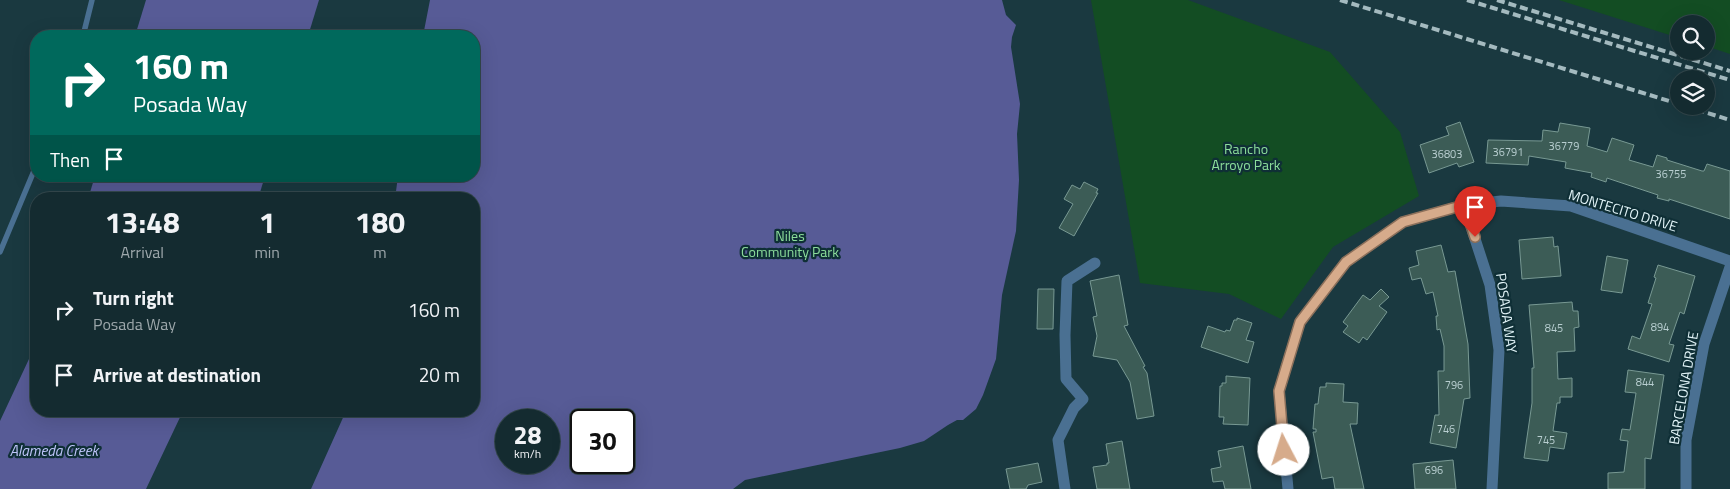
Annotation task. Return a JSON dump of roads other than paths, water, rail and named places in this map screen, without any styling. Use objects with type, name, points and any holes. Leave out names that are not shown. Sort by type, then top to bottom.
[{"type":"street","name":"MONTECITO DRIVE","points":[[1288,489],[1279,391],[1300,322],[1346,262],[1403,222],[1464,205],[1501,202],[1572,206],[1730,261]]},
{"type":"street","name":"POSADA WAY","points":[[1464,205],[1490,285],[1500,350],[1492,489]]},
{"type":"street","points":[[1065,489],[1058,440],[1074,408],[1083,399],[1066,379],[1067,280],[1095,263]]},
{"type":"street","name":"BARCELONA DRIVE","points":[[1686,489],[1686,440],[1704,344],[1730,267]]},
{"type":"lane","points":[[84,30],[92,0]]},
{"type":"lane","points":[[0,252],[30,180]]},
{"type":"water","points":[[146,0],[319,0],[310,30],[137,30]]},
{"type":"water","name":"Niles Community Park","points":[[430,0],[1002,0],[1006,15],[1016,25],[1011,47],[1020,104],[1017,134],[1019,180],[1016,231],[1002,295],[996,359],[976,409],[963,420],[957,420],[924,441],[900,448],[745,480],[733,489],[311,489],[343,417],[480,417],[480,192],[396,192],[397,182],[480,182],[480,30],[424,30]]},
{"type":"water","points":[[93,182],[263,182],[260,192],[90,192]]},
{"type":"water","name":"Alameda Creek","points":[[30,357],[30,417],[180,417],[146,489],[0,489],[0,421]]},
{"type":"railway","points":[[1340,0],[1670,101]]},
{"type":"railway","points":[[1467,0],[1730,80]]},
{"type":"railway","points":[[1497,0],[1730,71]]},
{"type":"railway","points":[[1714,115],[1730,120]]},
{"type":"park label","name":"Rancho Arroyo Park","points":[[1246,156]]}]
